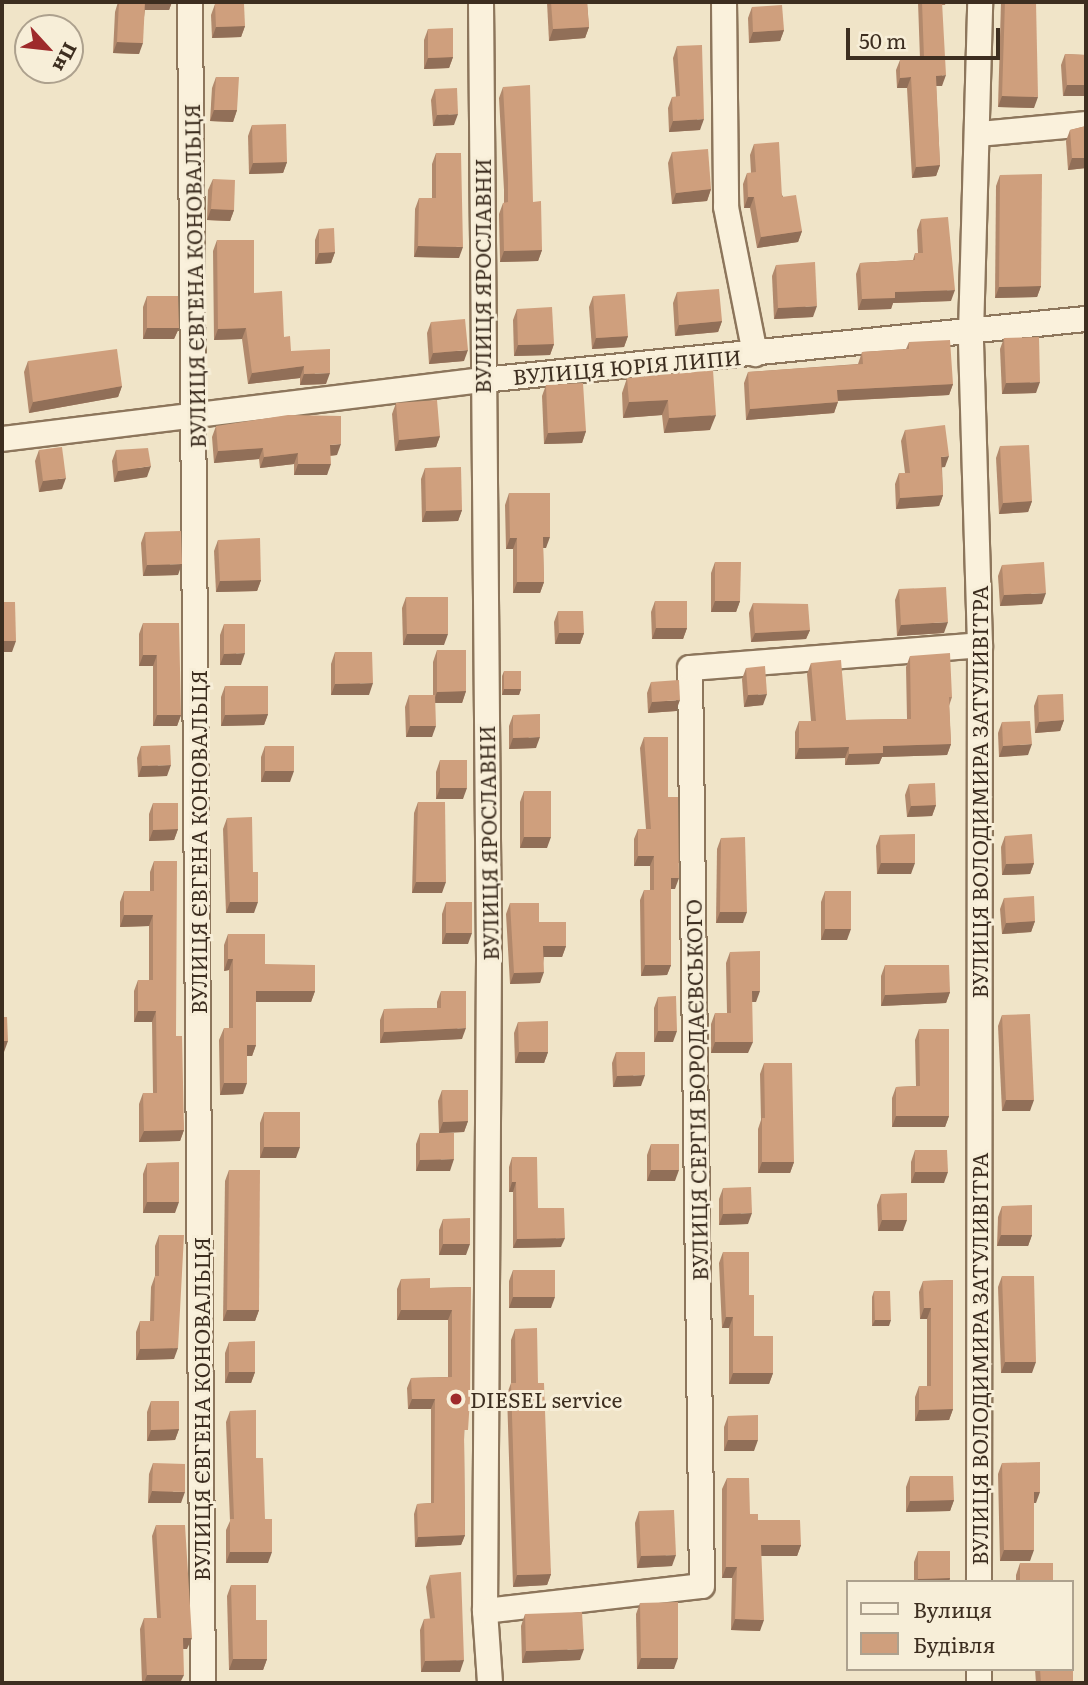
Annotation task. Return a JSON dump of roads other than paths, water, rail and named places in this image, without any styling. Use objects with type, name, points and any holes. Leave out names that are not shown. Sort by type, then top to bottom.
[{"type":"street","name":"ВУЛИЦЯ ЄВГЕНА КОНОВАЛЬЦЯ","points":[[190,2],[203,1683]]},
{"type":"street","name":"ВУЛИЦЯ ЯРОСЛАВНИ","points":[[481,2],[489,959],[485,1611],[490,1683]]},
{"type":"street","points":[[724,2],[726,207],[755,354]]},
{"type":"street","name":"ВУЛИЦЯ ВОЛОДИМИРА ЗАТУЛИВІТРА","points":[[979,1580],[980,645],[971,332],[979,134],[980,2]]},
{"type":"street","points":[[979,134],[1086,124]]},
{"type":"street","name":"ВУЛИЦЯ ЮРІЯ ЛИПИ","points":[[2,439],[483,380],[1086,319]]},
{"type":"street","name":"ВУЛИЦЯ СЕРГІЯ БОРОДАЄВСЬКОГО","points":[[485,1611],[702,1586],[690,668],[980,645]]},
{"type":"place","name":"DIESEL service","points":[[456,1399]]}]
